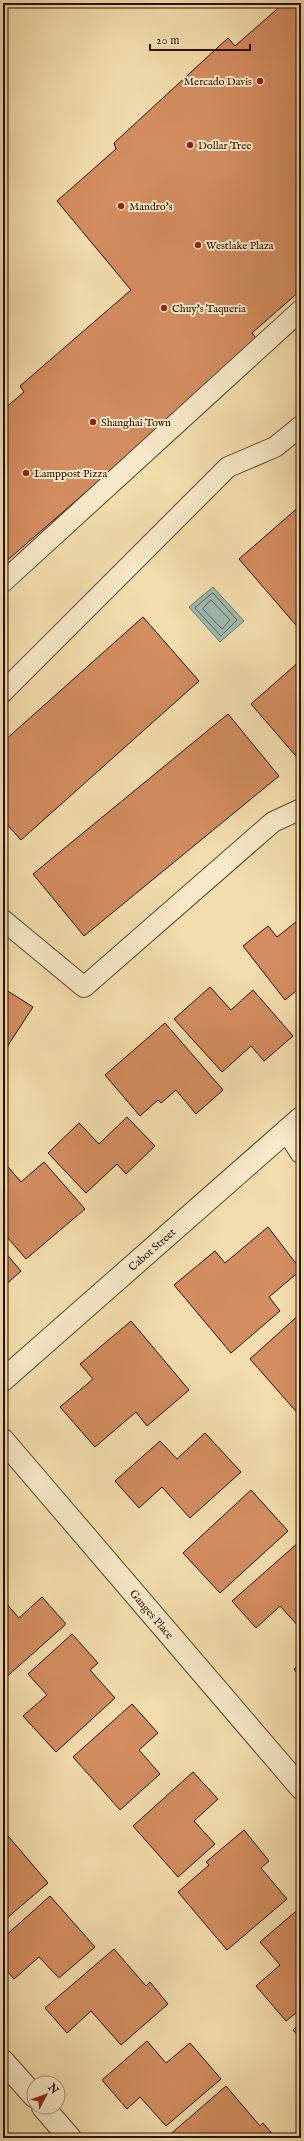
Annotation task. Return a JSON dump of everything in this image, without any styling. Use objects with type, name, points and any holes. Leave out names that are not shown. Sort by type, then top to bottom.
[{"type":"street","points":[[294,1124],[301,1152]]},
{"type":"street","name":"Cabot Street","points":[[3,1380],[294,1124]]},
{"type":"street","name":"Ganges Place","points":[[3,1440],[301,1788]]},
{"type":"street","points":[[3,2061],[26,2087]]},
{"type":"street","points":[[50,2115],[70,2138]]},
{"type":"lane","points":[[3,582],[301,310]]},
{"type":"lane","points":[[3,692],[228,467],[275,447],[301,426]]},
{"type":"lane","points":[[3,920],[84,987],[273,822],[301,809]]},
{"type":"water","points":[[213,587],[244,621],[220,642],[189,607]]},
{"type":"building","name":"Westlake Plaza","points":[[284,3],[301,3],[301,290],[252,333],[259,342],[3,564],[3,410],[24,392],[20,386],[131,290],[57,201],[116,149],[114,143],[228,38],[235,46]]},
{"type":"building","points":[[301,505],[301,631],[239,559]]},
{"type":"building","points":[[143,617],[199,681],[21,840],[3,820],[3,742]]},
{"type":"building","points":[[301,660],[301,762],[251,704]]},
{"type":"building","points":[[228,714],[279,776],[84,936],[33,874]]},
{"type":"building","points":[[301,918],[301,987],[285,1000],[243,946],[268,926],[277,937]]},
{"type":"building","points":[[210,987],[231,1010],[253,990],[293,1036],[264,1061],[251,1046],[222,1072],[174,1019]]},
{"type":"building","points":[[3,988],[33,1007],[3,1053]]},
{"type":"building","points":[[165,1023],[223,1090],[196,1114],[176,1090],[161,1103],[158,1100],[140,1116],[105,1075]]},
{"type":"building","points":[[127,1117],[155,1146],[126,1174],[117,1164],[86,1193],[48,1153],[79,1123],[99,1144]]},
{"type":"building","points":[[3,1161],[21,1182],[44,1162],[85,1209],[26,1259],[3,1232]]},
{"type":"building","points":[[268,1227],[301,1270],[269,1297],[280,1311],[231,1353],[174,1285],[215,1251],[225,1263]]},
{"type":"building","points":[[3,1250],[21,1271],[3,1287]]},
{"type":"building","points":[[301,1313],[301,1417],[250,1359]]},
{"type":"building","points":[[131,1321],[189,1390],[147,1426],[136,1412],[95,1447],[60,1407],[93,1379],[80,1364]]},
{"type":"building","points":[[205,1433],[241,1472],[190,1518],[162,1487],[139,1508],[115,1481],[160,1441],[177,1459]]},
{"type":"building","points":[[251,1490],[288,1531],[220,1593],[183,1553]]},
{"type":"building","points":[[299,1542],[301,1544],[301,1629],[280,1606],[256,1628],[232,1601]]},
{"type":"building","points":[[42,1597],[66,1624],[3,1680],[3,1600],[19,1618]]},
{"type":"building","points":[[72,1634],[98,1663],[90,1670],[115,1698],[56,1752],[23,1716],[47,1695],[28,1674]]},
{"type":"building","points":[[301,1663],[301,1678],[294,1669]]},
{"type":"building","points":[[132,1704],[158,1733],[139,1750],[160,1774],[120,1810],[73,1757]]},
{"type":"building","points":[[193,1772],[218,1799],[194,1821],[215,1844],[178,1877],[133,1826]]},
{"type":"building","points":[[3,1830],[48,1883],[7,1918],[3,1913]]},
{"type":"building","points":[[244,1830],[269,1861],[261,1868],[287,1899],[227,1950],[178,1892],[209,1865],[206,1862]]},
{"type":"building","points":[[50,1896],[95,1947],[59,1978],[39,1957],[14,1979],[3,1966],[3,1938]]},
{"type":"building","points":[[301,1907],[301,2009],[286,2021],[256,1986],[280,1965],[260,1942]]},
{"type":"building","points":[[114,1949],[146,1986],[150,1982],[168,2004],[121,2045],[91,2011],[67,2033],[45,2008]]},
{"type":"building","points":[[301,2022],[301,2039],[293,2030]]},
{"type":"building","points":[[147,2041],[166,2063],[190,2043],[221,2079],[166,2126],[140,2097],[127,2109],[102,2080]]},
{"type":"building","points":[[226,2086],[260,2126],[263,2123],[276,2138],[166,2138]]},
{"type":"place","name":"Mercado Davis","points":[[260,81]]},
{"type":"place","name":"Dollar Tree","points":[[190,145]]},
{"type":"place","name":"Mandro's","points":[[121,206]]},
{"type":"place","name":"Westlake Plaza","points":[[198,245]]},
{"type":"place","name":"Chuy's Taqueria","points":[[164,308]]},
{"type":"place","name":"Shanghai Town","points":[[93,422]]},
{"type":"place","name":"Lamppost Pizza","points":[[26,473]]}]
